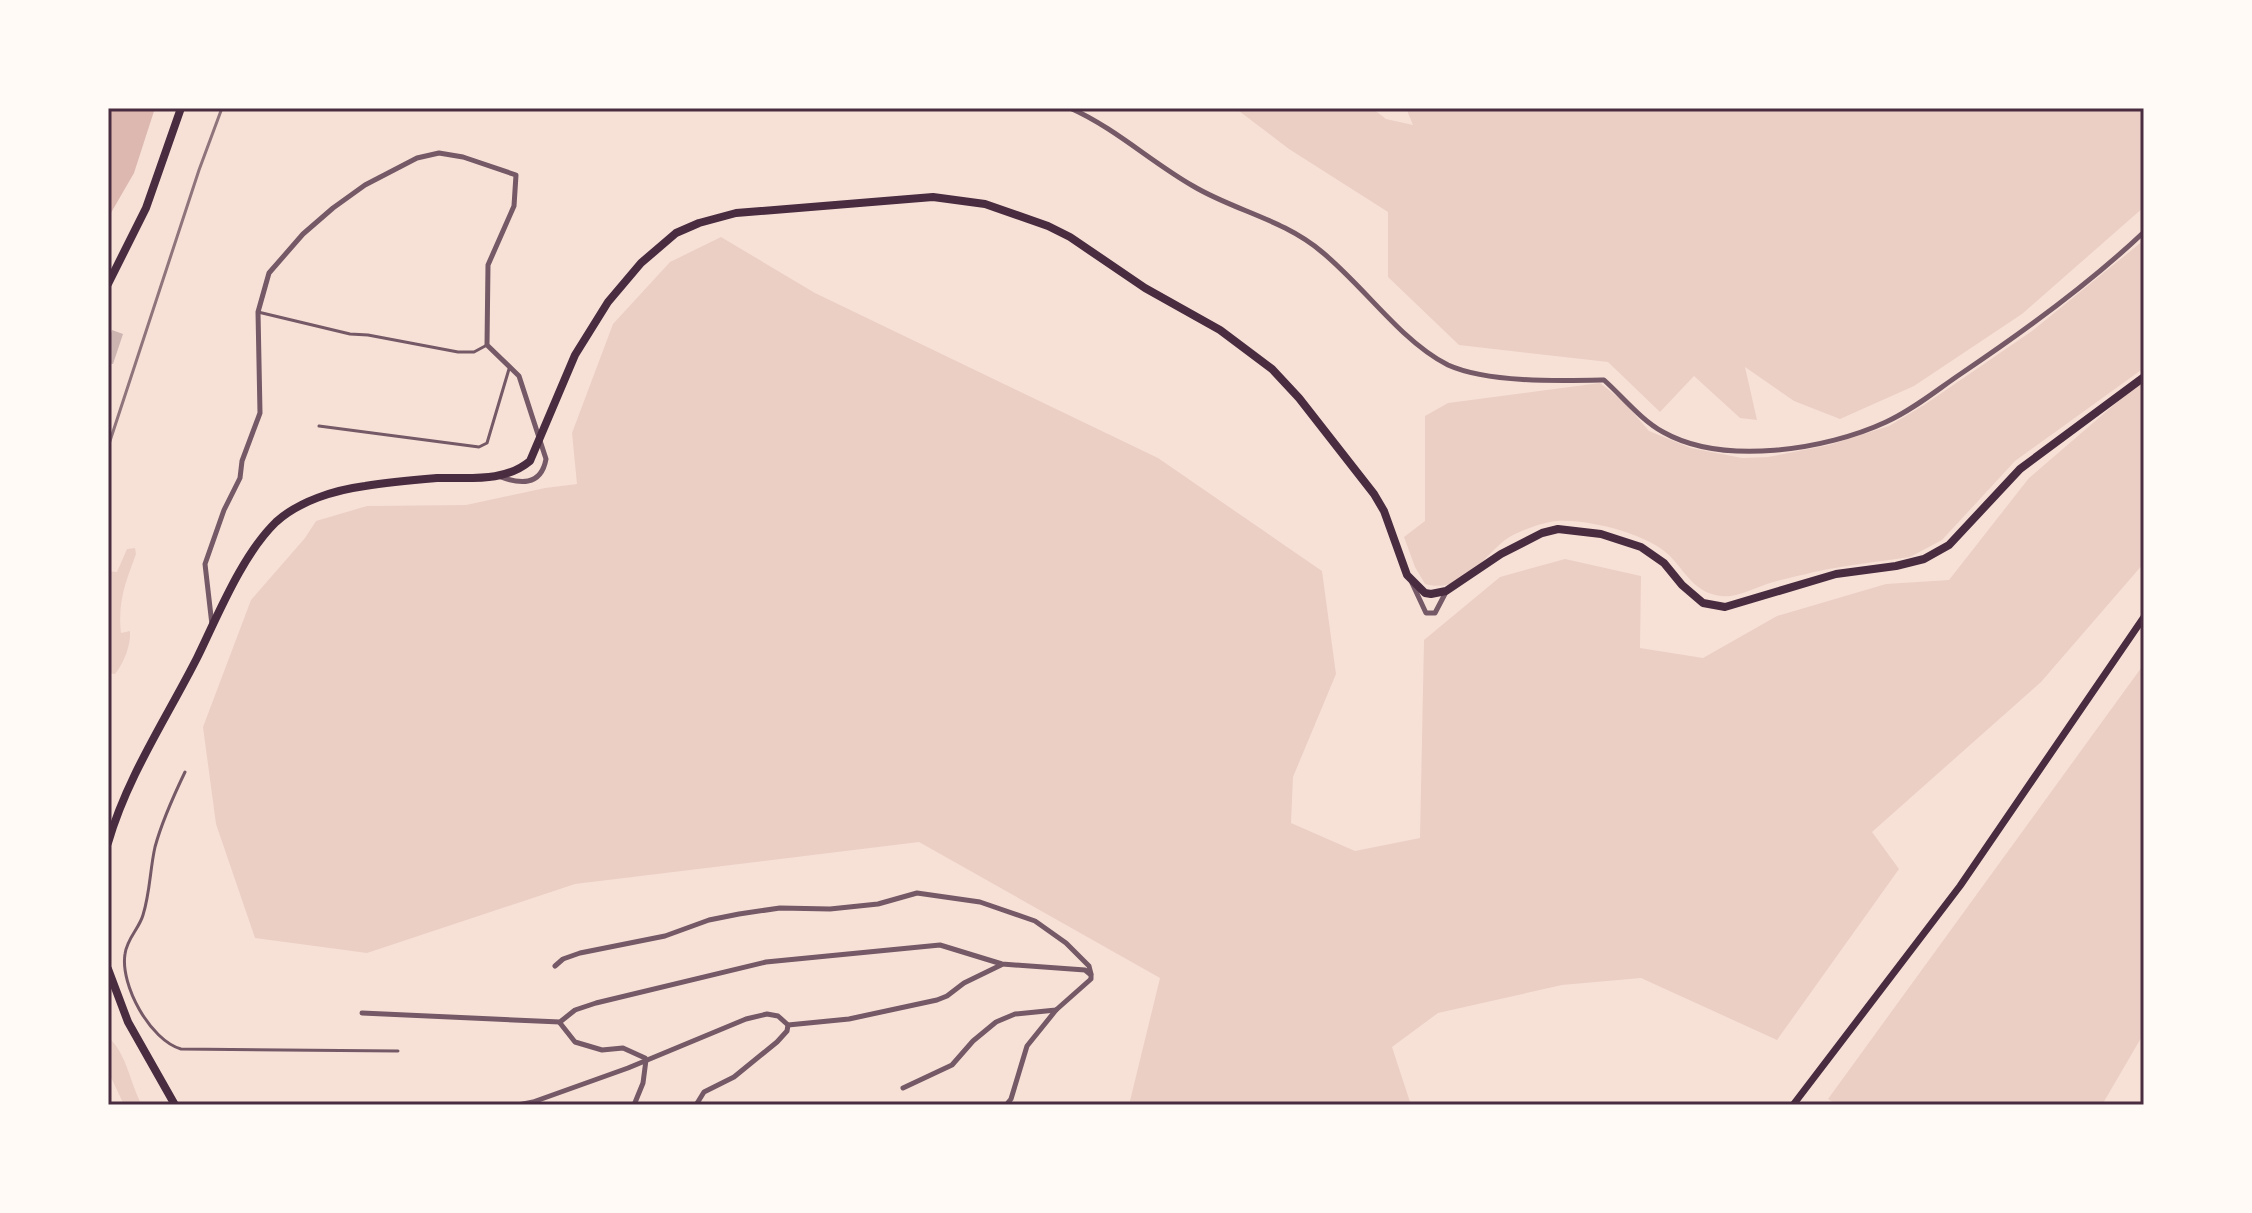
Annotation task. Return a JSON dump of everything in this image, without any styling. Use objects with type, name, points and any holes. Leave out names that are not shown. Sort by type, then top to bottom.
[{"type":"main road","points":[[108,284],[146,208],[182,108]]},
{"type":"main road","points":[[108,843],[128,788],[212,627],[263,538],[278,521],[301,506],[334,492],[398,481],[469,479],[521,469],[530,461],[575,355],[608,302],[641,263],[676,233],[699,223],[751,212],[933,197],[985,204],[1070,237],[1145,288],[1220,330],[1272,369],[1299,398],[1374,494],[1384,511],[1407,575],[1418,589],[1431,594],[1446,591],[1501,554],[1542,533],[1558,529],[1601,534],[1641,547],[1664,563],[1682,585],[1703,603],[1725,607],[1836,574],[1924,559],[1949,545],[2020,469],[2144,377]]},
{"type":"main road","points":[[1793,1105],[1960,886],[2144,617]]},
{"type":"main road","points":[[108,969],[128,1022],[175,1105]]},
{"type":"street","points":[[1070,108],[1225,204],[1270,219],[1299,235],[1322,252],[1405,334],[1449,365],[1482,376],[1604,380],[1644,419],[1665,434],[1732,452],[1782,450],[1836,439],[1886,422],[2031,326],[2111,263],[2144,232]]},
{"type":"street","points":[[212,627],[205,564],[224,510],[240,478],[242,461],[260,413],[258,312],[269,273],[303,234],[365,185],[417,158],[439,153],[463,157],[516,175],[514,206],[488,265],[487,345],[510,365],[524,387],[546,459],[537,477],[517,483],[497,475]]},
{"type":"street","points":[[1412,582],[1426,613],[1435,613],[1446,591]]},
{"type":"street","points":[[555,966],[563,959],[580,953],[665,936],[709,920],[780,908],[830,909],[878,904],[917,893],[980,902],[1035,921],[1066,943],[1089,966],[1091,975],[1086,985],[1056,1010],[1027,1046],[1011,1099],[1006,1105]]},
{"type":"street","points":[[362,1013],[560,1022],[575,1010],[596,1003],[766,962],[940,945],[1002,964],[1085,970],[1091,975]]},
{"type":"street","points":[[518,1105],[628,1068],[746,1019],[767,1014],[778,1016],[788,1025],[849,1019],[937,1000],[1002,964]]},
{"type":"street","points":[[903,1088],[952,1065],[973,1041],[996,1022],[1015,1014],[1056,1010]]},
{"type":"street","points":[[560,1022],[575,1042],[602,1050],[623,1048],[646,1059]]},
{"type":"street","points":[[696,1105],[704,1092],[734,1077],[777,1042],[787,1031],[788,1025]]},
{"type":"street","points":[[634,1105],[643,1083],[646,1059]]},
{"type":"lane","points":[[258,312],[350,334],[458,352],[474,352],[487,345]]},
{"type":"lane","points":[[319,426],[479,447],[487,443],[510,365]]},
{"type":"lane","points":[[185,772],[166,813],[155,847],[143,915],[124,955],[132,998],[162,1041],[181,1049],[398,1051]]},
{"type":"shaded area","points":[[108,108],[155,108],[134,173],[108,218]]},
{"type":"shaded area","points":[[1235,108],[1372,108],[1386,119],[1413,125],[1406,108],[2144,108],[2144,207],[2022,314],[1914,386],[1840,419],[1794,401],[1745,367],[1757,420],[1740,418],[1694,376],[1660,412],[1608,362],[1459,345],[1388,277],[1388,212],[1289,149]]},
{"type":"shaded area","points":[[721,237],[815,293],[1158,458],[1322,571],[1336,674],[1293,777],[1291,823],[1355,851],[1420,838],[1424,640],[1500,577],[1565,559],[1641,576],[1640,648],[1703,658],[1777,616],[1886,584],[1949,580],[2029,478],[2144,379],[2144,563],[2041,682],[1872,832],[1899,869],[1777,1040],[1641,978],[1562,985],[1438,1013],[1392,1047],[1411,1105],[1129,1105],[1160,978],[919,842],[575,884],[367,953],[255,938],[216,824],[203,727],[251,600],[316,521],[367,506],[466,505],[577,484],[572,433],[613,324],[670,262]]},
{"type":"shaded area","points":[[2144,240],[2144,368],[2015,461],[1942,540],[1910,557],[1814,572],[1721,596],[1698,587],[1670,556],[1633,534],[1584,522],[1556,521],[1510,537],[1470,573],[1450,584],[1425,584],[1415,567],[1404,537],[1425,521],[1425,416],[1448,403],[1600,383],[1624,402],[1649,431],[1691,448],[1742,458],[1768,457],[1829,445],[1889,426],[1924,405],[2032,331]]},
{"type":"shaded area","points":[[135,548],[121,611],[121,633],[130,631],[129,642],[118,670],[115,674],[108,673],[108,571],[117,572],[127,549]]},
{"type":"shaded area","points":[[2144,664],[2144,1033],[2102,1105],[1838,1105],[1828,1099]]},
{"type":"shaded area","points":[[108,1037],[120,1051],[142,1105],[124,1105],[108,1071]]},
{"type":"building","points":[[112,330],[123,334],[113,364],[108,363],[108,343]]},
{"type":"railway","points":[[108,447],[222,108]]}]
